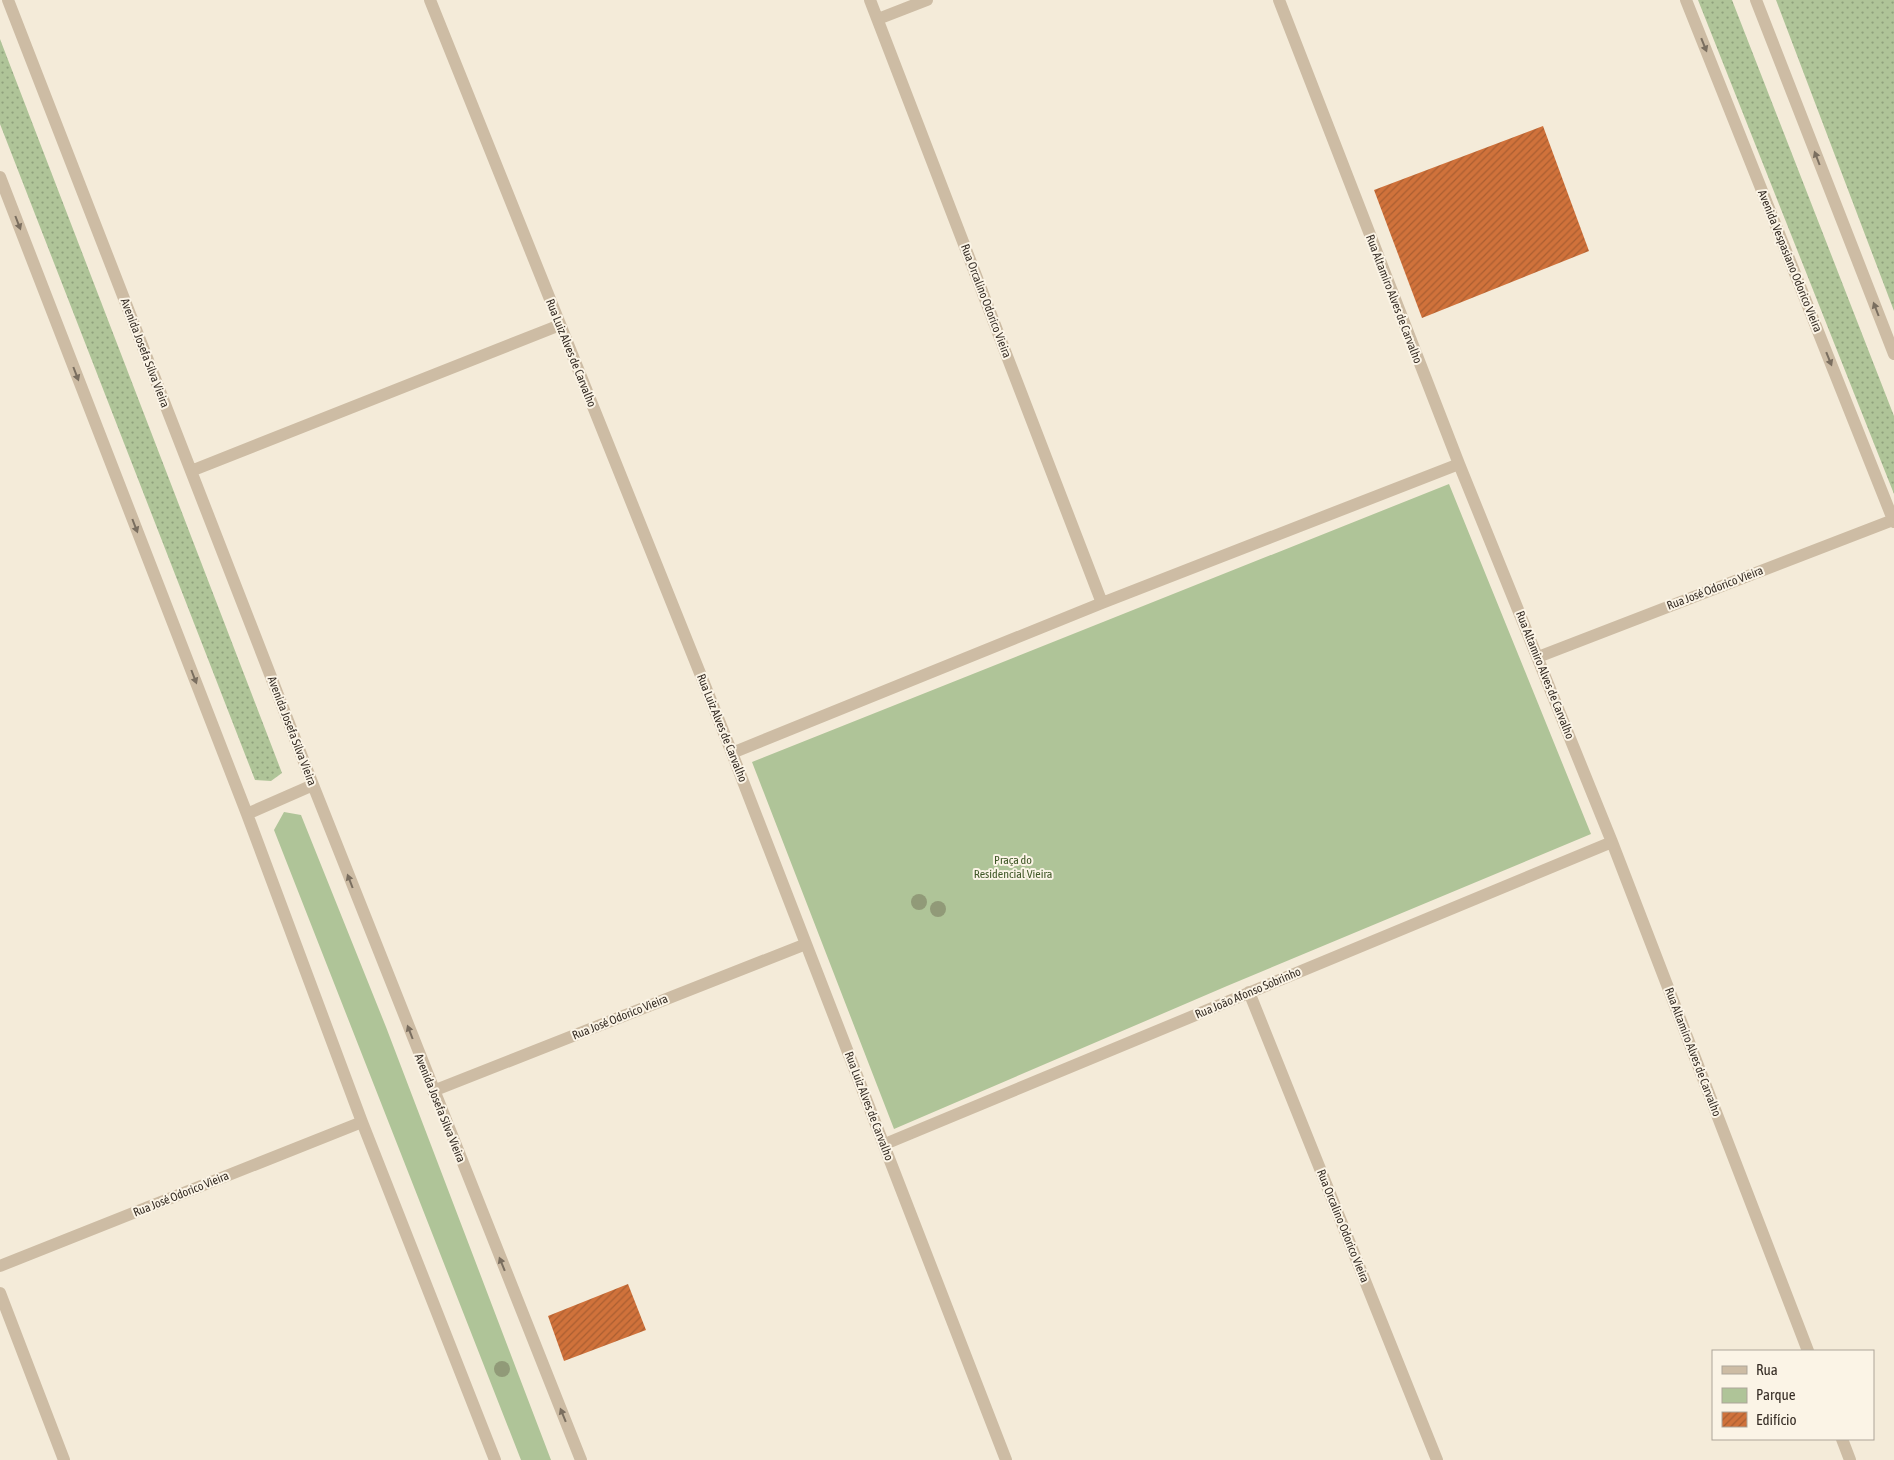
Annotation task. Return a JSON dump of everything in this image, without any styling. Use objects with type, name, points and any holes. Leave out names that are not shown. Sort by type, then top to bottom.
[{"type":"street","name":"Avenida Josefa Silva Vieira","points":[[8,0],[433,1091],[581,1460]]},
{"type":"street","name":"Rua Luiz Alves de Carvalho","points":[[430,0],[732,753],[1006,1460]]},
{"type":"street","name":"Rua Orcalino Odorico Vieira","points":[[870,0],[1102,603]]},
{"type":"street","points":[[878,19],[927,0]]},
{"type":"street","name":"Rua Altamiro Alves de Carvalho","points":[[1278,0],[1458,464],[1538,656],[1612,842],[1808,1350]]},
{"type":"street","name":"Avenida Vespasiano Odorico Vieira","points":[[1686,0],[1893,521]]},
{"type":"street","points":[[1756,0],[1894,354]]},
{"type":"street","points":[[0,177],[247,814],[362,1122],[495,1460]]},
{"type":"street","points":[[191,472],[560,325]]},
{"type":"street","points":[[732,753],[1102,603],[1458,464]]},
{"type":"street","name":"Rua José Odorico Vieira","points":[[1538,656],[1893,521]]},
{"type":"street","points":[[247,814],[313,785]]},
{"type":"street","name":"Rua João Afonso Sobrinho","points":[[885,1144],[1612,842]]},
{"type":"street","name":"Rua José Odorico Vieira","points":[[433,1091],[806,944]]},
{"type":"street","name":"Rua Orcalino Odorico Vieira","points":[[1249,992],[1437,1460]]},
{"type":"street","name":"Rua José Odorico Vieira","points":[[0,1266],[362,1122]]},
{"type":"street","points":[[0,1293],[64,1460]]},
{"type":"street","points":[[1842,1440],[1850,1460]]},
{"type":"green space","points":[[1698,0],[1732,0],[1894,416],[1894,494]]},
{"type":"green space","points":[[1776,0],[1894,0],[1894,311]]},
{"type":"green space","points":[[0,39],[282,773],[271,781],[255,780],[0,124]]},
{"type":"green space","name":"Praça do Residencial Vieira","points":[[1449,484],[1591,834],[1227,986],[894,1129],[752,762]]},
{"type":"green space","points":[[284,812],[301,815],[386,1027],[551,1460],[521,1460],[274,830]]},
{"type":"building","points":[[1543,126],[1589,251],[1422,318],[1374,190]]},
{"type":"building","points":[[628,1284],[646,1330],[564,1361],[548,1316]]}]
